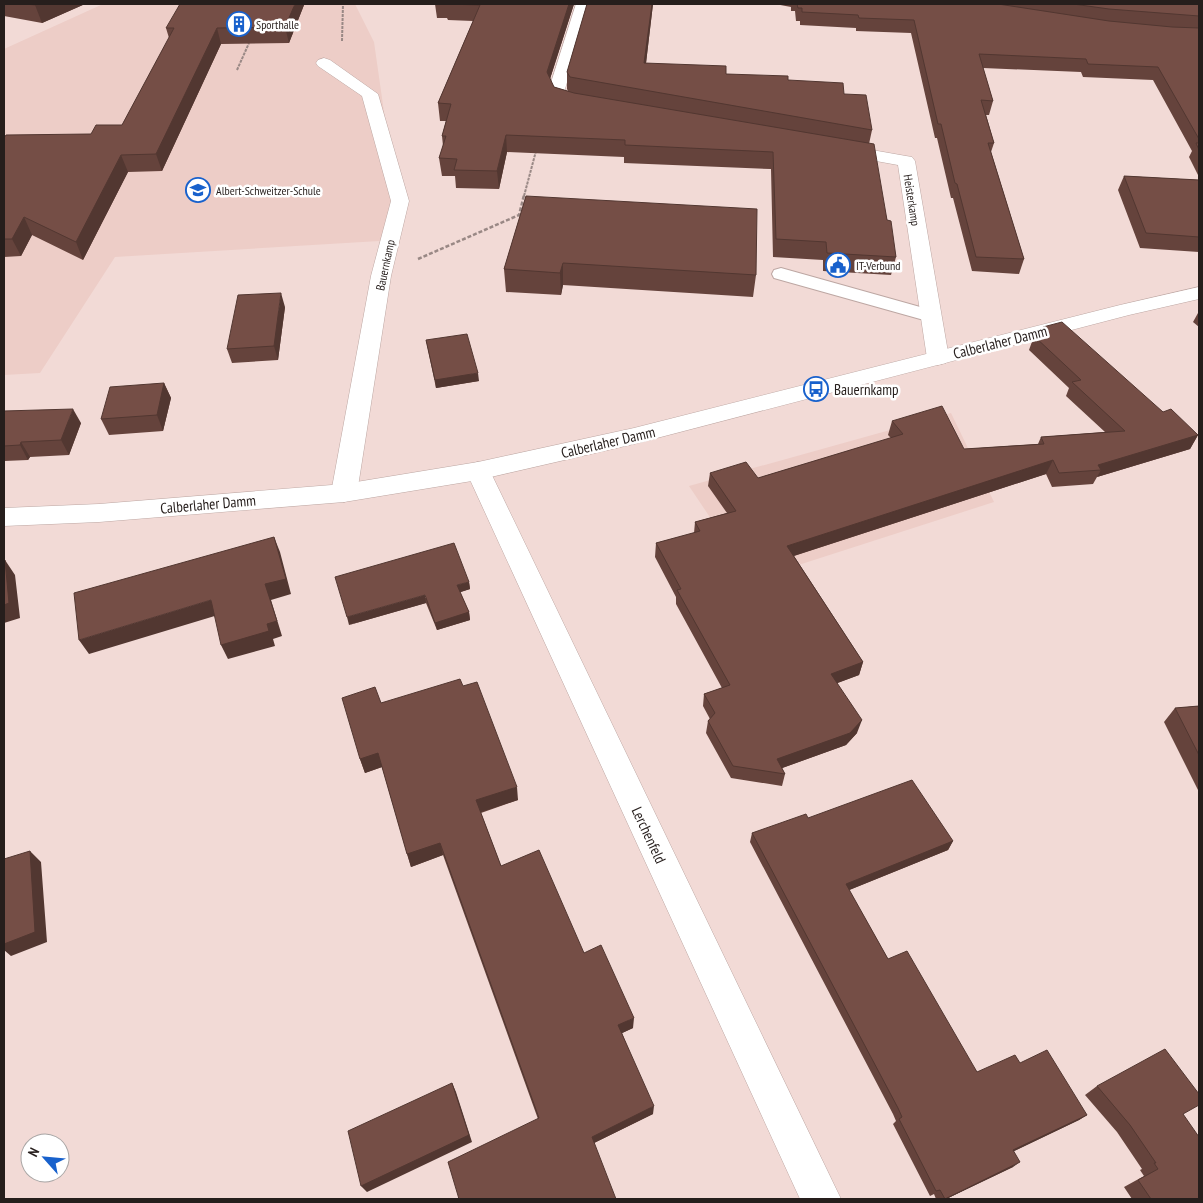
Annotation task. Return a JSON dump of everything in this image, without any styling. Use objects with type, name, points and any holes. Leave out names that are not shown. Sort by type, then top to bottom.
[{"type":"street","points":[[584,4],[557,89],[562,99],[604,108]]},
{"type":"street","name":"Bauernkamp","points":[[324,63],[370,94],[400,201],[381,276],[344,493]]},
{"type":"street","name":"Heisterkamp","points":[[818,146],[906,161],[938,358]]},
{"type":"street","name":"Calberlaher Damm","points":[[4,517],[99,513],[344,493],[478,471],[634,436],[1127,309],[1199,293]]},
{"type":"street","name":"Lerchenfeld","points":[[478,471],[821,1199]]},
{"type":"lane","points":[[781,274],[932,316]]},
{"type":"path","points":[[324,63],[342,42],[343,4]]},
{"type":"path","points":[[238,70],[249,43]]},
{"type":"path","points":[[381,276],[519,215],[547,106],[562,99]]},
{"type":"shaded area","name":"Albert-Schweitzer-Schule","points":[[103,4],[355,4],[374,42],[388,140],[396,240],[115,257],[40,373],[4,375],[4,49]]},
{"type":"shaded area","points":[[951,413],[994,502],[752,580],[689,486]]},
{"type":"building","points":[[180,4],[295,4],[285,27],[217,28],[156,154],[121,155],[76,242],[24,217],[12,239],[4,239],[4,138],[6,135],[91,134],[96,125],[122,125],[174,28],[166,28]]},
{"type":"building","points":[[446,4],[569,4],[547,72],[554,87],[574,93],[874,144],[887,220],[891,221],[896,257],[827,253],[826,242],[776,239],[773,152],[625,145],[625,140],[506,135],[497,171],[454,170],[457,159],[439,158],[446,136],[442,136],[451,104],[438,103],[480,5]]},
{"type":"building","points":[[587,4],[652,4],[644,63],[726,66],[726,74],[788,76],[788,80],[843,83],[844,94],[866,95],[872,130],[570,77],[567,72]]},
{"type":"building","points":[[797,4],[998,4],[1109,21],[1199,28],[1199,139],[1158,67],[1088,64],[1086,59],[979,54],[993,101],[981,100],[994,143],[988,143],[1024,259],[976,257],[941,124],[938,124],[914,20],[859,18],[858,15],[802,12],[802,8],[798,8]]},
{"type":"building","points":[[1073,4],[1199,4],[1199,16],[1109,9]]},
{"type":"building","points":[[1124,176],[1199,180],[1199,237],[1146,233]]},
{"type":"building","points":[[526,196],[757,209],[756,275],[563,263],[560,273],[504,269]]},
{"type":"building","points":[[281,293],[274,346],[227,349],[238,295]]},
{"type":"building","points":[[1062,322],[1163,412],[1171,409],[1198,435],[1098,465],[1101,470],[1059,473],[1053,460],[787,546],[863,662],[831,674],[862,720],[850,733],[777,759],[785,774],[733,766],[708,721],[715,713],[704,694],[730,685],[677,590],[681,589],[656,543],[700,531],[695,522],[736,511],[710,473],[746,462],[758,478],[903,434],[892,421],[942,406],[964,449],[1044,444],[1041,437],[1125,431],[1072,382],[1081,380],[1034,336],[1043,327]]},
{"type":"building","points":[[467,334],[478,373],[435,380],[426,340]]},
{"type":"building","points":[[164,383],[157,415],[101,419],[110,387]]},
{"type":"building","points":[[73,409],[61,440],[21,442],[20,445],[4,446],[4,411]]},
{"type":"building","points":[[274,537],[286,579],[265,584],[277,621],[267,624],[269,631],[221,645],[211,600],[79,640],[74,593]]},
{"type":"building","points":[[454,543],[469,582],[457,585],[469,612],[435,623],[425,595],[347,617],[335,577]]},
{"type":"building","points":[[4,560],[9,603],[4,605]]},
{"type":"building","points":[[460,679],[463,686],[477,682],[517,787],[476,800],[501,866],[539,850],[584,953],[601,945],[634,1018],[618,1025],[654,1106],[592,1137],[616,1199],[459,1199],[448,1162],[539,1118],[440,843],[407,854],[378,753],[360,759],[342,698],[375,687],[381,703]]},
{"type":"building","points":[[1199,706],[1199,755],[1175,708]]},
{"type":"building","points":[[912,780],[953,841],[846,884],[888,959],[907,951],[977,1072],[1015,1055],[1020,1063],[1047,1050],[1087,1115],[1013,1150],[1020,1162],[945,1199],[940,1190],[936,1191],[899,1119],[902,1117],[898,1108],[752,833],[806,814],[808,818]]},
{"type":"building","points":[[30,851],[35,932],[4,944],[4,859]]},
{"type":"building","points":[[1165,1049],[1199,1094],[1199,1105],[1183,1114],[1199,1137],[1199,1199],[1151,1199],[1138,1180],[1158,1169],[1154,1163],[1156,1163],[1130,1125],[1097,1086]]},
{"type":"building","points":[[452,1083],[469,1135],[361,1186],[348,1131]]},
{"type":"place","name":"Sporthalle","points":[[239,24]]},
{"type":"place","name":"Albert-Schweitzer-Schule","points":[[198,190]]},
{"type":"place","name":"IT-Verbund","points":[[838,265]]},
{"type":"place","name":"Bauernkamp","points":[[816,389]]}]
